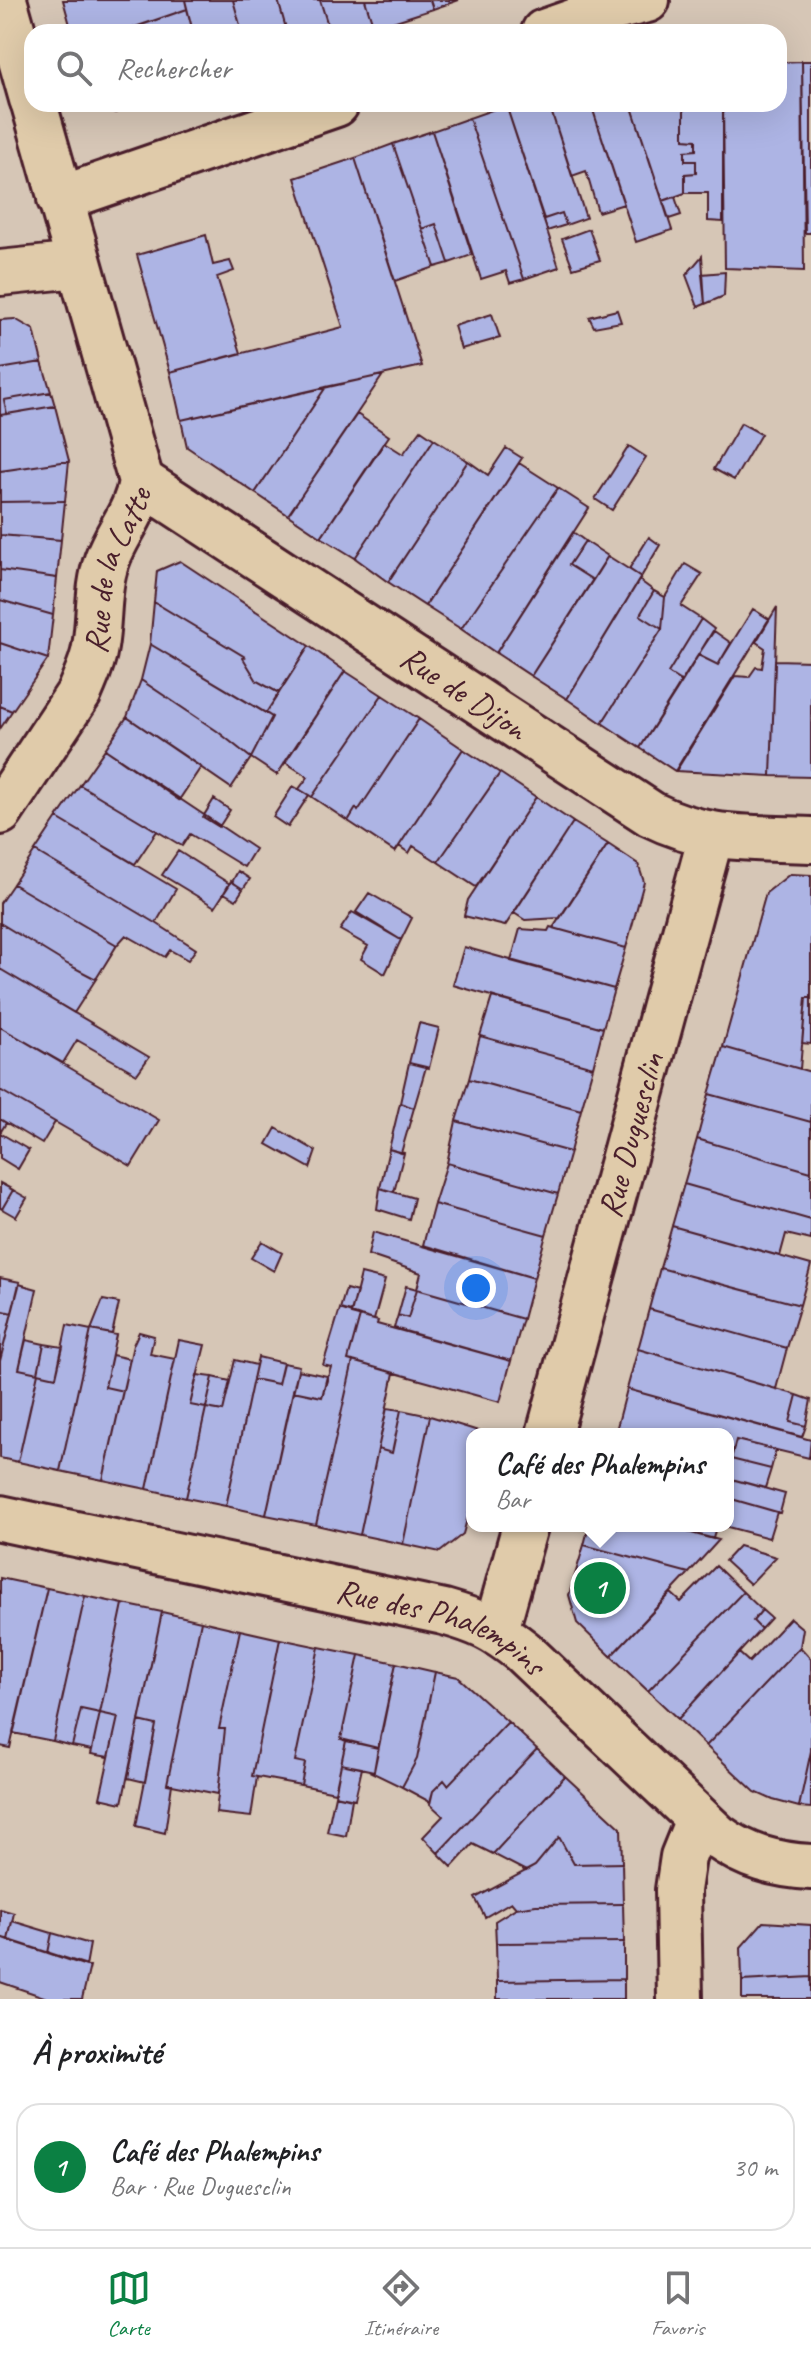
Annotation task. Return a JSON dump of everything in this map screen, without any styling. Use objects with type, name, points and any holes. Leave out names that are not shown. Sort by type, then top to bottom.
[{"type":"street","name":"Rue de la Latte","points":[[4,0],[24,70]]},
{"type":"street","points":[[567,24],[647,0]]},
{"type":"street","name":"Rue de la Latte","points":[[0,812],[85,680],[95,647],[107,558],[139,498],[141,481],[36,112]]},
{"type":"street","points":[[60,199],[313,112]]},
{"type":"street","points":[[0,273],[78,265]]},
{"type":"street","name":"Rue de Dijon","points":[[141,481],[651,814],[678,827],[711,836],[811,840]]},
{"type":"street","name":"Rue Duguesclin","points":[[551,1428],[711,836]]},
{"type":"street","name":"Rue des Phalempins","points":[[0,1518],[444,1612],[496,1630],[522,1651],[698,1820],[733,1847],[763,1861],[811,1867]]},
{"type":"street","points":[[496,1630],[523,1532]]},
{"type":"street","points":[[680,1999],[679,1881],[683,1857],[698,1820]]},
{"type":"building","points":[[63,0],[185,0],[187,9],[145,24],[70,24]]},
{"type":"building","points":[[185,0],[233,0],[240,24],[191,24]]},
{"type":"building","points":[[233,0],[278,0],[285,24],[240,24]]},
{"type":"building","points":[[278,0],[320,0],[328,24],[285,24]]},
{"type":"building","points":[[320,0],[365,0],[373,24],[328,24]]},
{"type":"building","points":[[365,0],[430,0],[433,9],[386,24],[373,24]]},
{"type":"building","points":[[430,0],[459,0],[433,9]]},
{"type":"building","points":[[187,9],[191,24],[144,24]]},
{"type":"building","points":[[802,61],[811,61],[811,233],[805,233]]},
{"type":"building","points":[[802,61],[804,271],[725,268],[723,112],[787,112],[787,62]]},
{"type":"building","points":[[486,112],[508,112],[559,267],[524,279],[469,118]]},
{"type":"building","points":[[508,112],[552,112],[586,218],[566,225],[562,213],[544,219]]},
{"type":"building","points":[[552,112],[594,112],[624,204],[598,212],[586,171],[572,176]]},
{"type":"building","points":[[594,112],[634,112],[672,230],[636,242]]},
{"type":"building","points":[[634,112],[684,112],[684,139],[696,140],[696,150],[685,151],[685,161],[696,161],[696,173],[685,174],[685,193],[663,201]]},
{"type":"building","points":[[684,112],[723,112],[723,222],[708,221],[708,193],[685,193],[685,174],[696,173],[696,161],[685,161],[685,151],[696,150],[696,140],[684,139]]},
{"type":"building","points":[[469,118],[524,279],[510,283],[506,271],[481,279],[432,131]]},
{"type":"building","points":[[432,131],[472,255],[449,263],[436,224],[422,229],[393,144]]},
{"type":"building","points":[[393,144],[435,267],[395,281],[355,158]]},
{"type":"building","points":[[355,158],[422,366],[181,420],[170,372],[343,327],[295,178]]},
{"type":"building","points":[[675,197],[681,215],[669,219],[663,201]]},
{"type":"building","points":[[562,213],[566,225],[547,231],[544,219]]},
{"type":"building","points":[[436,224],[449,263],[435,267],[422,229]]},
{"type":"building","points":[[589,229],[600,260],[573,268],[562,239]]},
{"type":"building","points":[[206,235],[213,265],[230,261],[234,271],[217,277],[241,353],[170,372],[137,255]]},
{"type":"building","points":[[702,256],[705,304],[698,307],[686,275]]},
{"type":"building","points":[[725,272],[724,296],[705,304],[702,274]]},
{"type":"building","points":[[617,310],[621,322],[594,327],[589,317]]},
{"type":"building","points":[[492,314],[500,338],[461,349],[454,326]]},
{"type":"building","points":[[15,319],[34,330],[42,362],[0,369],[0,320]]},
{"type":"building","points":[[42,362],[51,392],[4,400],[7,414],[0,415],[0,369]]},
{"type":"building","points":[[383,375],[288,515],[255,493],[326,387]]},
{"type":"building","points":[[326,387],[255,493],[187,447],[181,420]]},
{"type":"building","points":[[51,392],[55,406],[7,414],[4,400]]},
{"type":"building","points":[[55,406],[69,461],[0,471],[0,415]]},
{"type":"building","points":[[357,414],[389,436],[321,537],[288,515]]},
{"type":"building","points":[[741,423],[761,434],[734,480],[714,469]]},
{"type":"building","points":[[421,430],[434,439],[355,558],[321,537],[384,442],[403,454]]},
{"type":"building","points":[[434,439],[468,461],[388,582],[355,558]]},
{"type":"building","points":[[629,446],[646,457],[612,510],[595,499]]},
{"type":"building","points":[[506,448],[522,458],[425,606],[388,582],[468,461],[488,475]]},
{"type":"building","points":[[69,461],[65,501],[0,502],[0,471]]},
{"type":"building","points":[[519,463],[558,488],[461,629],[425,606]]},
{"type":"building","points":[[558,488],[589,508],[496,653],[461,629]]},
{"type":"building","points":[[65,501],[61,540],[0,535],[0,502]]},
{"type":"building","points":[[573,532],[585,541],[569,565],[593,580],[531,676],[496,653]]},
{"type":"building","points":[[0,535],[61,540],[57,578],[0,570]]},
{"type":"building","points":[[649,537],[660,545],[641,577],[629,569]]},
{"type":"building","points":[[585,541],[608,556],[593,580],[569,565]]},
{"type":"building","points":[[608,556],[641,577],[567,699],[531,676]]},
{"type":"building","points":[[180,561],[309,646],[279,693],[257,681],[245,657],[154,602],[157,571]]},
{"type":"building","points":[[685,564],[702,574],[681,606],[701,619],[668,673],[682,682],[640,748],[602,723],[662,629],[665,597]]},
{"type":"building","points":[[0,570],[57,578],[53,615],[0,600]]},
{"type":"building","points":[[639,580],[654,591],[640,615],[662,629],[602,723],[567,699]]},
{"type":"building","points":[[654,591],[665,597],[662,629],[640,615]]},
{"type":"building","points":[[0,600],[53,615],[48,659],[0,643]]},
{"type":"building","points":[[154,602],[245,657],[257,681],[279,693],[266,713],[150,644]]},
{"type":"building","points":[[777,607],[771,776],[676,771],[735,676],[749,677],[756,667],[762,668],[765,648],[756,642]]},
{"type":"building","points":[[753,609],[769,619],[675,771],[640,748],[698,655],[718,665]]},
{"type":"building","points":[[701,619],[714,629],[682,682],[668,673]]},
{"type":"building","points":[[714,631],[731,643],[718,665],[698,655]]},
{"type":"building","points":[[0,643],[48,659],[12,711],[0,706]]},
{"type":"building","points":[[150,644],[272,717],[251,758],[141,680]]},
{"type":"building","points":[[309,646],[345,671],[277,775],[251,758],[272,717],[266,713]]},
{"type":"building","points":[[775,660],[811,661],[811,777],[771,776]]},
{"type":"building","points":[[345,671],[382,695],[312,797],[299,789],[308,777],[285,762]]},
{"type":"building","points":[[141,680],[251,758],[231,788],[127,717]]},
{"type":"building","points":[[382,695],[419,719],[358,811],[356,808],[348,821],[312,797]]},
{"type":"building","points":[[0,706],[12,711],[0,729]]},
{"type":"building","points":[[127,717],[201,767],[179,800],[105,749]]},
{"type":"building","points":[[419,719],[463,749],[395,852],[348,821],[356,808],[358,811]]},
{"type":"building","points":[[105,749],[255,849],[244,867],[190,834],[182,846],[80,785]]},
{"type":"building","points":[[463,749],[500,773],[438,862],[413,846],[409,853],[399,846]]},
{"type":"building","points":[[500,773],[536,797],[476,887],[438,862]]},
{"type":"building","points":[[80,785],[157,831],[135,864],[57,818]]},
{"type":"building","points":[[293,786],[309,795],[288,827],[273,817]]},
{"type":"building","points":[[536,797],[573,822],[505,926],[464,916],[468,900]]},
{"type":"building","points":[[214,799],[230,810],[219,827],[203,817]]},
{"type":"building","points":[[57,818],[176,889],[156,923],[35,851]]},
{"type":"building","points":[[573,822],[608,844],[560,918],[525,920],[514,913]]},
{"type":"building","points":[[608,844],[638,864],[644,882],[626,948],[553,928]]},
{"type":"building","points":[[35,851],[196,949],[188,960],[170,950],[165,957],[126,935],[117,945],[13,884]]},
{"type":"building","points":[[178,851],[230,884],[215,907],[162,875]]},
{"type":"building","points":[[238,871],[250,879],[243,889],[232,882]]},
{"type":"building","points":[[790,874],[811,875],[811,998],[806,998],[800,1069],[723,1047],[766,893]]},
{"type":"building","points":[[231,881],[243,889],[236,900],[224,893]]},
{"type":"building","points":[[13,884],[117,945],[96,979],[0,923],[0,903]]},
{"type":"building","points":[[369,893],[412,918],[401,940],[356,912]]},
{"type":"building","points":[[352,912],[401,940],[385,974],[361,959],[368,946],[340,930]]},
{"type":"building","points":[[0,923],[96,979],[74,1013],[0,969]]},
{"type":"building","points":[[550,927],[626,948],[614,989],[511,961],[520,929],[548,931]]},
{"type":"building","points":[[464,947],[614,989],[603,1028],[453,985]]},
{"type":"building","points":[[0,969],[149,1057],[137,1074],[77,1040],[63,1063],[0,1027]]},
{"type":"building","points":[[492,997],[603,1028],[593,1067],[480,1036]]},
{"type":"building","points":[[806,998],[811,998],[811,1044],[802,1043]]},
{"type":"building","points":[[419,1023],[439,1028],[429,1068],[409,1063]]},
{"type":"building","points":[[0,1027],[159,1120],[131,1166],[0,1090]]},
{"type":"building","points":[[480,1036],[593,1067],[581,1110],[469,1079]]},
{"type":"building","points":[[723,1047],[811,1072],[811,1122],[709,1094]]},
{"type":"building","points":[[409,1063],[426,1067],[414,1108],[400,1103]]},
{"type":"building","points":[[469,1079],[581,1110],[570,1152],[456,1121]]},
{"type":"building","points":[[0,1090],[55,1122],[42,1144],[0,1119]]},
{"type":"building","points":[[709,1094],[811,1122],[811,1172],[697,1139]]},
{"type":"building","points":[[400,1103],[414,1108],[401,1153],[389,1149]]},
{"type":"building","points":[[0,1119],[6,1123],[0,1133]]},
{"type":"building","points":[[456,1121],[570,1152],[558,1194],[447,1163]]},
{"type":"building","points":[[276,1128],[316,1151],[310,1168],[267,1144]]},
{"type":"building","points":[[0,1133],[29,1150],[18,1169],[0,1158]]},
{"type":"building","points":[[697,1139],[811,1172],[811,1220],[684,1184]]},
{"type":"building","points":[[389,1149],[404,1153],[394,1192],[380,1188]]},
{"type":"building","points":[[447,1163],[558,1194],[546,1235],[434,1204]]},
{"type":"building","points":[[0,1183],[13,1190],[2,1209],[0,1208]]},
{"type":"building","points":[[684,1184],[811,1220],[811,1240],[786,1234],[780,1256],[672,1226]]},
{"type":"building","points":[[380,1188],[414,1198],[409,1219],[377,1209]]},
{"type":"building","points":[[13,1190],[27,1198],[16,1217],[2,1209]]},
{"type":"building","points":[[434,1204],[546,1235],[534,1278],[423,1245]]},
{"type":"building","points":[[672,1226],[811,1265],[800,1305],[660,1268]]},
{"type":"building","points":[[373,1232],[534,1278],[523,1319],[417,1289],[421,1273],[368,1255]]},
{"type":"building","points":[[262,1241],[282,1253],[274,1271],[251,1258]]},
{"type":"building","points":[[660,1268],[800,1305],[787,1348],[649,1309]]},
{"type":"building","points":[[361,1274],[385,1280],[374,1320],[351,1314]]},
{"type":"building","points":[[0,1278],[20,1282],[12,1313],[0,1310]]},
{"type":"building","points":[[19,1284],[37,1289],[19,1369],[38,1373],[18,1462],[0,1458],[0,1361]]},
{"type":"building","points":[[406,1286],[417,1289],[408,1318],[398,1315]]},
{"type":"building","points":[[346,1289],[357,1292],[351,1312],[340,1309]]},
{"type":"building","points":[[417,1289],[523,1319],[511,1361],[394,1328],[398,1315],[408,1318]]},
{"type":"building","points":[[103,1300],[119,1303],[112,1334],[91,1330]]},
{"type":"building","points":[[340,1309],[360,1316],[348,1360],[353,1361],[316,1525],[266,1515],[293,1391],[322,1397],[331,1367],[323,1365]]},
{"type":"building","points":[[649,1309],[787,1348],[776,1389],[638,1349]]},
{"type":"building","points":[[0,1310],[12,1313],[0,1361]]},
{"type":"building","points":[[360,1316],[378,1321],[377,1324],[511,1361],[500,1402],[348,1360]]},
{"type":"building","points":[[67,1325],[91,1330],[60,1471],[18,1462],[38,1373],[56,1377]]},
{"type":"building","points":[[91,1330],[116,1335],[105,1387],[123,1391],[103,1480],[60,1471]]},
{"type":"building","points":[[139,1332],[154,1336],[150,1354],[175,1359],[147,1489],[103,1480],[133,1345]]},
{"type":"building","points":[[26,1340],[44,1344],[38,1373],[19,1369]]},
{"type":"building","points":[[179,1340],[205,1345],[190,1405],[206,1408],[186,1498],[147,1489]]},
{"type":"building","points":[[44,1344],[63,1347],[56,1377],[38,1373]]},
{"type":"building","points":[[638,1349],[797,1395],[790,1422],[806,1426],[802,1437],[627,1389]]},
{"type":"building","points":[[112,1355],[130,1359],[123,1391],[105,1387]]},
{"type":"building","points":[[258,1357],[283,1363],[278,1384],[253,1379]]},
{"type":"building","points":[[235,1360],[256,1365],[226,1506],[186,1498],[206,1408],[223,1411]]},
{"type":"building","points":[[353,1361],[394,1373],[360,1535],[316,1525]]},
{"type":"building","points":[[283,1363],[299,1366],[266,1515],[226,1506],[253,1379],[278,1384]]},
{"type":"building","points":[[298,1370],[327,1376],[322,1397],[293,1391]]},
{"type":"building","points":[[197,1375],[213,1377],[206,1408],[190,1405]]},
{"type":"building","points":[[213,1377],[230,1381],[223,1411],[206,1408]]},
{"type":"building","points":[[627,1389],[811,1440],[809,1458],[736,1440],[734,1448],[734,1428],[617,1427]]},
{"type":"building","points":[[797,1395],[811,1400],[806,1426],[790,1422]]},
{"type":"building","points":[[387,1408],[401,1410],[392,1453],[378,1449]]},
{"type":"building","points":[[401,1410],[430,1416],[403,1544],[360,1535],[378,1449],[392,1453]]},
{"type":"building","points":[[430,1416],[469,1428],[466,1428],[466,1523],[463,1534],[440,1552],[403,1544]]},
{"type":"building","points":[[736,1440],[776,1450],[771,1469],[734,1460]]},
{"type":"building","points":[[734,1460],[771,1469],[765,1488],[734,1480]]},
{"type":"building","points":[[734,1480],[785,1494],[780,1513],[734,1500]]},
{"type":"building","points":[[734,1500],[777,1512],[769,1538],[734,1529]]},
{"type":"building","points":[[587,1532],[688,1532],[719,1540],[689,1573],[584,1545]]},
{"type":"building","points":[[688,1532],[715,1532],[713,1539]]},
{"type":"building","points":[[584,1545],[689,1573],[611,1656],[577,1623],[569,1595]]},
{"type":"building","points":[[739,1546],[776,1557],[750,1584],[725,1561]]},
{"type":"building","points":[[716,1566],[743,1592],[648,1691],[611,1656],[671,1593],[681,1602]]},
{"type":"building","points":[[0,1578],[47,1588],[10,1748],[0,1746]]},
{"type":"building","points":[[47,1588],[85,1596],[53,1741],[13,1733]]},
{"type":"building","points":[[743,1592],[762,1610],[753,1621],[761,1629],[678,1719],[648,1691]]},
{"type":"building","points":[[85,1596],[123,1604],[100,1713],[81,1709],[72,1746],[53,1741]]},
{"type":"building","points":[[123,1604],[162,1612],[122,1803],[100,1798],[118,1717],[100,1713]]},
{"type":"building","points":[[762,1610],[771,1618],[761,1629],[753,1621]]},
{"type":"building","points":[[162,1612],[201,1621],[167,1784],[172,1784],[165,1833],[136,1826],[156,1725],[139,1721]]},
{"type":"building","points":[[790,1618],[803,1629],[800,1647],[706,1746],[678,1719],[739,1653],[749,1662]]},
{"type":"building","points":[[201,1621],[240,1630],[219,1729],[225,1729],[218,1794],[167,1784]]},
{"type":"building","points":[[240,1630],[280,1639],[252,1776],[257,1777],[251,1817],[216,1813],[225,1729],[219,1729]]},
{"type":"building","points":[[280,1639],[319,1647],[295,1761],[305,1763],[301,1785],[252,1776]]},
{"type":"building","points":[[319,1647],[359,1655],[341,1739],[346,1741],[335,1792],[301,1785],[305,1763],[295,1761]]},
{"type":"building","points":[[800,1647],[811,1659],[811,1751],[799,1807],[755,1792],[706,1746]]},
{"type":"building","points":[[359,1655],[396,1663],[378,1748],[341,1739]]},
{"type":"building","points":[[396,1663],[435,1672],[417,1759],[402,1787],[371,1772],[374,1771]]},
{"type":"building","points":[[435,1672],[458,1677],[508,1722],[448,1785],[444,1780],[433,1791],[430,1802],[402,1787],[417,1759]]},
{"type":"building","points":[[81,1709],[100,1713],[92,1750],[72,1746]]},
{"type":"building","points":[[100,1713],[118,1717],[109,1757],[91,1754]]},
{"type":"building","points":[[139,1721],[156,1725],[145,1782],[128,1778]]},
{"type":"building","points":[[508,1722],[537,1749],[438,1853],[423,1837],[443,1816],[430,1804],[433,1791],[444,1780],[448,1785]]},
{"type":"building","points":[[346,1741],[378,1748],[374,1771],[341,1764]]},
{"type":"building","points":[[537,1749],[565,1776],[493,1854],[473,1844],[452,1867],[438,1853]]},
{"type":"building","points":[[811,1751],[811,1808],[799,1807]]},
{"type":"building","points":[[341,1764],[362,1768],[355,1799],[335,1795]]},
{"type":"building","points":[[565,1776],[621,1828],[622,1863],[574,1864],[559,1837],[535,1866],[526,1871],[493,1854]]},
{"type":"building","points":[[335,1795],[352,1799],[346,1836],[327,1832]]},
{"type":"building","points":[[559,1837],[574,1864],[622,1863],[623,1904],[516,1908],[511,1902],[485,1917],[475,1898],[535,1866]]},
{"type":"building","points":[[623,1904],[624,1942],[496,1943],[495,1921],[516,1908]]},
{"type":"building","points":[[0,1909],[14,1913],[8,1940],[0,1937]]},
{"type":"building","points":[[12,1921],[52,1933],[48,1953],[8,1940]]},
{"type":"building","points":[[763,1922],[811,1925],[811,1977],[742,1981],[741,1947]]},
{"type":"building","points":[[52,1933],[90,1944],[86,1966],[48,1953]]},
{"type":"building","points":[[0,1937],[90,1966],[82,1999],[50,1999],[0,1982]]},
{"type":"building","points":[[624,1942],[624,1979],[497,1981],[496,1943]]},
{"type":"building","points":[[811,1977],[811,1999],[742,1999],[742,1981]]},
{"type":"building","points":[[624,1979],[624,1999],[497,1999],[497,1981]]},
{"type":"place","name":"Café des Phalempins","points":[[600,1588]]}]
